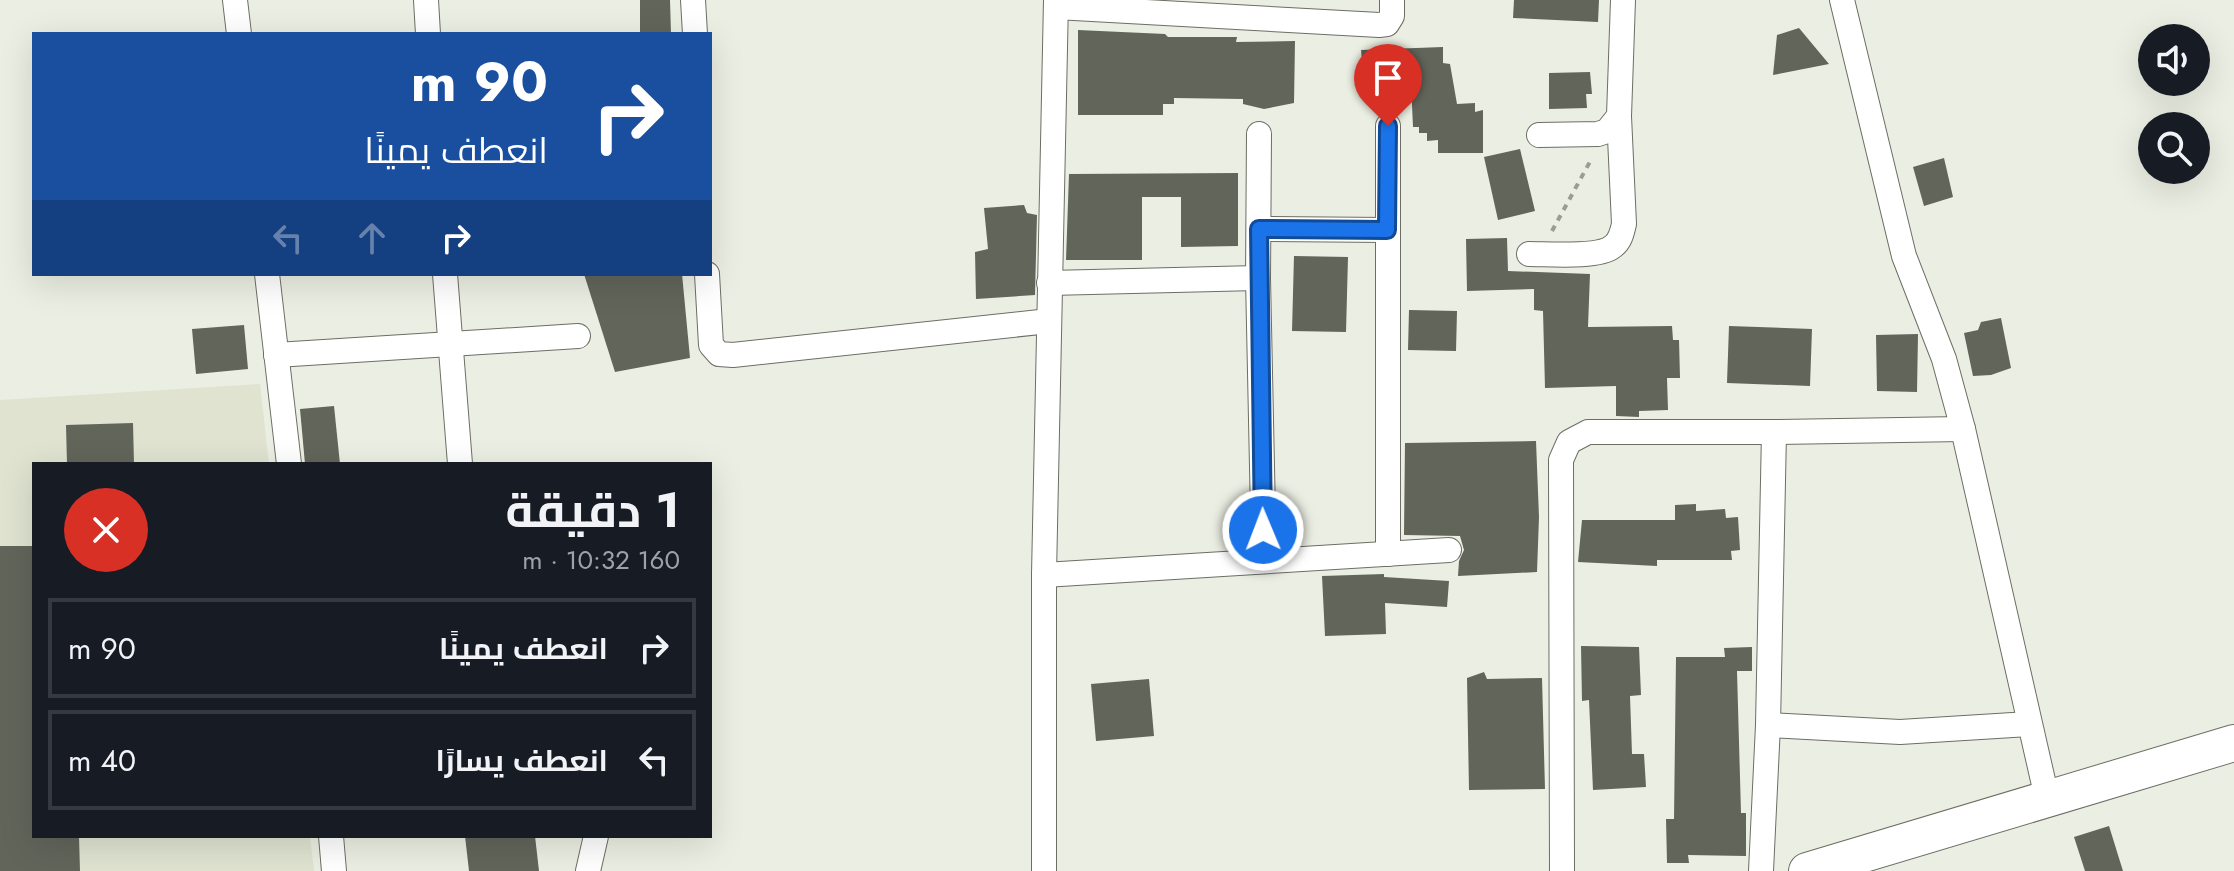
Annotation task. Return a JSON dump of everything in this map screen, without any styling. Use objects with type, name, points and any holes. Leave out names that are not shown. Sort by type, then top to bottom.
[{"type":"main road","points":[[1807,871],[2234,743]]},
{"type":"street","points":[[235,0],[239,32]]},
{"type":"street","points":[[426,0],[428,32]]},
{"type":"street","points":[[693,0],[695,32]]},
{"type":"street","points":[[1044,871],[1044,575],[1056,4],[1379,25],[1387,24],[1392,16],[1392,0]]},
{"type":"street","points":[[1534,254],[1598,252],[1610,249],[1619,240],[1624,224],[1613,124],[1623,0]]},
{"type":"street","points":[[1842,0],[1904,256],[1944,359],[1963,429],[2047,798]]},
{"type":"street","points":[[1539,135],[1613,124]]},
{"type":"street","points":[[1388,126],[1388,554]]},
{"type":"street","points":[[1259,134],[1258,278],[1264,561]]},
{"type":"street","points":[[1259,229],[1387,230]]},
{"type":"street","points":[[267,276],[289,462]]},
{"type":"street","points":[[445,276],[460,462]]},
{"type":"street","points":[[707,276],[711,345],[719,354],[1049,321]]},
{"type":"street","points":[[1049,283],[1258,278]]},
{"type":"street","points":[[276,355],[578,336]]},
{"type":"street","points":[[1562,871],[1561,460],[1569,442],[1588,432],[1963,429]]},
{"type":"street","points":[[1761,871],[1768,725],[1774,432]]},
{"type":"street","points":[[1044,575],[1449,550]]},
{"type":"street","points":[[1768,725],[1900,732],[2029,724]]},
{"type":"street","points":[[331,838],[334,871]]},
{"type":"street","points":[[588,871],[596,838]]},
{"type":"path","points":[[1534,254],[1613,124]]},
{"type":"shaded area","points":[[260,384],[269,462],[32,462],[32,838],[310,838],[314,871],[0,871],[0,400]]},
{"type":"building","points":[[640,0],[670,0],[671,32],[640,32]]},
{"type":"building","points":[[1514,0],[1599,0],[1598,22],[1513,18]]},
{"type":"building","points":[[1799,28],[1829,64],[1773,75],[1777,35]]},
{"type":"building","points":[[1078,30],[1165,34],[1168,37],[1237,37],[1236,42],[1295,41],[1294,103],[1264,109],[1243,104],[1243,99],[1174,98],[1174,104],[1163,104],[1163,115],[1078,115]]},
{"type":"building","points":[[1443,47],[1443,63],[1450,64],[1457,104],[1475,103],[1475,112],[1483,110],[1483,153],[1438,153],[1438,140],[1427,141],[1427,133],[1419,133],[1419,127],[1413,127],[1411,83],[1378,88],[1374,79],[1364,80],[1361,50]]},
{"type":"building","points":[[1590,72],[1592,94],[1586,94],[1587,108],[1549,109],[1549,73]]},
{"type":"building","points":[[1520,149],[1535,211],[1498,220],[1484,157]]},
{"type":"building","points":[[1944,158],[1953,197],[1924,206],[1913,167]]},
{"type":"building","points":[[1238,173],[1238,246],[1181,247],[1181,197],[1142,197],[1142,260],[1066,260],[1069,174]]},
{"type":"building","points":[[1024,205],[1027,213],[1037,215],[1035,295],[976,299],[975,252],[988,249],[984,208]]},
{"type":"building","points":[[1507,238],[1508,271],[1590,274],[1588,327],[1672,326],[1673,340],[1679,340],[1680,378],[1667,378],[1668,410],[1639,411],[1639,417],[1616,416],[1616,386],[1545,388],[1543,311],[1534,310],[1534,289],[1467,291],[1466,239]]},
{"type":"building","points":[[1294,256],[1348,257],[1346,332],[1292,331]]},
{"type":"building","points":[[585,276],[682,276],[690,358],[615,372]]},
{"type":"building","points":[[1409,310],[1457,311],[1456,351],[1408,350]]},
{"type":"building","points":[[2001,318],[2011,368],[1991,375],[1973,376],[1964,333],[1978,330],[1981,322]]},
{"type":"building","points":[[244,325],[248,369],[196,374],[192,329]]},
{"type":"building","points":[[1729,326],[1812,329],[1810,386],[1727,383]]},
{"type":"building","points":[[1918,334],[1917,392],[1877,391],[1876,335]]},
{"type":"building","points":[[334,406],[340,462],[305,462],[300,409]]},
{"type":"building","points":[[133,423],[134,462],[67,462],[66,425]]},
{"type":"building","points":[[1536,441],[1539,517],[1537,572],[1458,576],[1464,550],[1460,536],[1404,535],[1405,443]]},
{"type":"building","points":[[1696,504],[1696,511],[1725,509],[1726,518],[1738,517],[1740,550],[1731,551],[1732,560],[1657,560],[1657,566],[1578,562],[1582,520],[1675,520],[1675,505]]},
{"type":"building","points":[[0,546],[32,546],[32,838],[79,838],[80,871],[0,871]]},
{"type":"building","points":[[1384,574],[1384,577],[1449,581],[1447,607],[1385,603],[1386,634],[1325,636],[1322,576]]},
{"type":"building","points":[[1581,646],[1639,647],[1641,695],[1630,696],[1632,754],[1644,754],[1646,787],[1593,790],[1589,700],[1582,701]]},
{"type":"building","points":[[1752,647],[1752,671],[1737,671],[1741,813],[1746,813],[1746,856],[1688,855],[1689,863],[1667,863],[1666,819],[1674,819],[1676,657],[1725,657],[1724,648]]},
{"type":"building","points":[[1484,672],[1487,679],[1542,678],[1545,789],[1469,790],[1467,678]]},
{"type":"building","points":[[1149,679],[1154,736],[1096,741],[1091,684]]},
{"type":"building","points":[[2109,826],[2123,871],[2085,871],[2074,837]]},
{"type":"building","points":[[465,838],[535,838],[539,871],[469,871]]},
{"type":"route","points":[[1263,530],[1259,229],[1387,230],[1388,126]]}]
